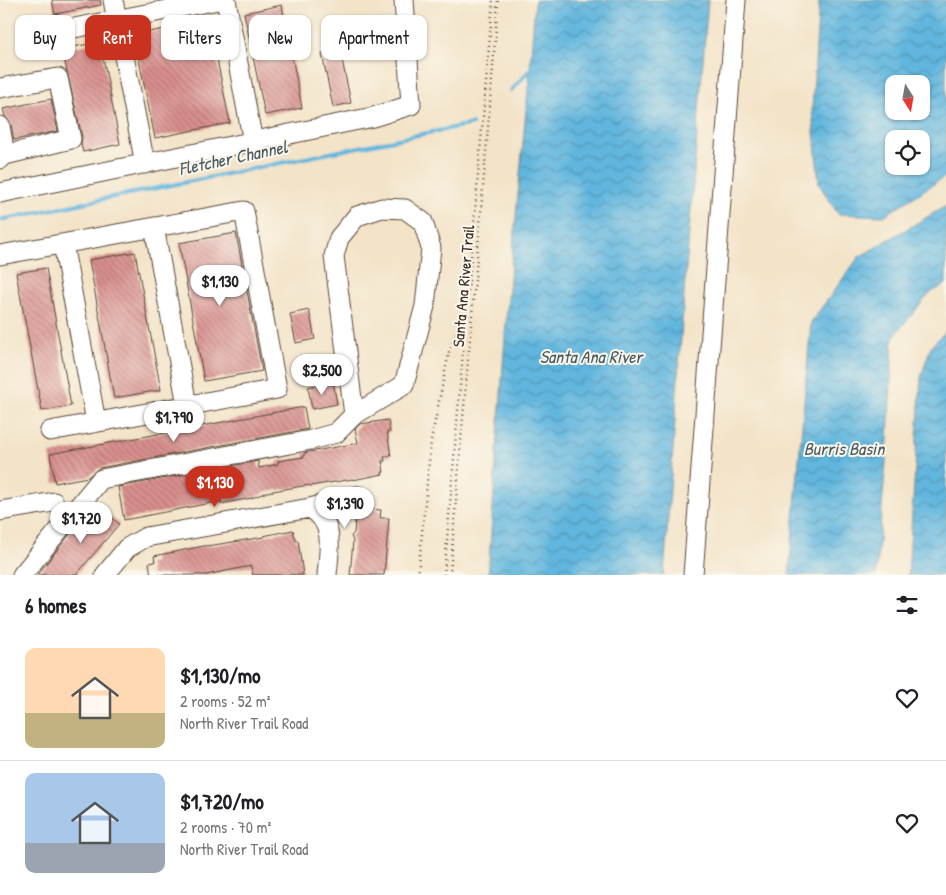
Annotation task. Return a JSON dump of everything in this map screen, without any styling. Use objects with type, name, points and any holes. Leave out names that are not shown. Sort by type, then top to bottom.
[{"type":"street","points":[[113,0],[115,15]]},
{"type":"street","points":[[137,15],[218,0]]},
{"type":"street","points":[[226,0],[253,142]]},
{"type":"street","points":[[0,193],[373,117],[411,104],[404,0]]},
{"type":"street","points":[[693,575],[736,0]]},
{"type":"street","points":[[124,60],[145,164]]},
{"type":"street","points":[[0,88],[58,78],[71,138],[2,157],[0,126]]},
{"type":"street","points":[[22,575],[101,479],[312,440],[336,433],[354,415],[404,386],[425,306],[431,248],[423,222],[405,209],[382,208],[357,216],[339,238],[334,256],[354,415]]},
{"type":"street","points":[[0,256],[244,211],[276,389],[50,431]]},
{"type":"street","points":[[154,227],[187,406]]},
{"type":"street","points":[[62,244],[96,422]]},
{"type":"street","points":[[105,575],[127,548],[146,537],[310,508],[358,496]]},
{"type":"street","points":[[0,510],[54,502]]},
{"type":"street","points":[[310,508],[319,513],[326,522],[329,538],[327,575]]},
{"type":"path","points":[[444,575],[493,0]]},
{"type":"path","name":"Santa Ana River Trail","points":[[450,575],[488,144],[498,0]]},
{"type":"path","points":[[418,575],[431,441],[449,352],[468,299]]},
{"type":"water","name":"Santa Ana River","points":[[535,0],[708,0],[664,575],[488,575],[507,310]]},
{"type":"water","points":[[819,0],[946,0],[946,176],[884,216],[838,214],[819,184],[812,110]]},
{"type":"water","name":"Burris Basin","points":[[946,206],[946,284],[930,293],[893,337],[888,440],[876,575],[789,575],[811,322],[859,257]]},
{"type":"water","name":"Burris Basin","points":[[946,331],[946,575],[908,575],[921,377],[931,346]]},
{"type":"building","points":[[52,0],[100,0],[101,5],[55,14]]},
{"type":"building","points":[[282,5],[284,15],[249,15],[249,37],[244,13]]},
{"type":"building","points":[[161,30],[161,60],[217,60],[230,123],[155,138],[139,60],[151,60],[151,32]]},
{"type":"building","points":[[85,45],[85,60],[104,60],[120,144],[83,152],[82,137],[64,60],[75,60],[75,47]]},
{"type":"building","points":[[254,60],[293,60],[302,108],[265,115]]},
{"type":"building","points":[[323,60],[342,60],[351,103],[333,107]]},
{"type":"building","points":[[51,99],[58,131],[14,140],[11,124],[5,116],[3,109]]},
{"type":"building","points":[[236,233],[262,371],[204,381],[179,243]]},
{"type":"building","points":[[135,252],[161,390],[114,398],[89,260]]},
{"type":"building","points":[[46,268],[71,406],[42,411],[16,273]]},
{"type":"building","points":[[309,310],[315,339],[296,343],[290,314]]},
{"type":"building","points":[[333,382],[337,404],[312,409],[308,387]]},
{"type":"building","points":[[304,407],[308,429],[99,468],[88,477],[55,483],[50,454]]},
{"type":"building","points":[[388,420],[390,432],[387,432],[391,456],[384,457],[385,461],[382,461],[383,474],[267,492],[252,498],[221,504],[221,501],[124,520],[118,487],[258,461],[259,468],[278,464],[278,461],[304,457],[304,453],[358,443],[355,429],[360,424]]},
{"type":"building","points":[[95,503],[119,524],[76,575],[37,575]]},
{"type":"building","points":[[356,508],[381,510],[380,518],[389,518],[384,575],[350,575],[353,541],[351,536],[354,533]]},
{"type":"building","points":[[293,530],[296,541],[298,540],[303,575],[253,575],[251,566],[206,575],[151,575],[149,563],[155,562],[154,556],[264,537]]},
{"type":"waterway","points":[[511,91],[533,66]]},
{"type":"waterway","name":"Fletcher Channel","points":[[0,220],[472,124]]}]
